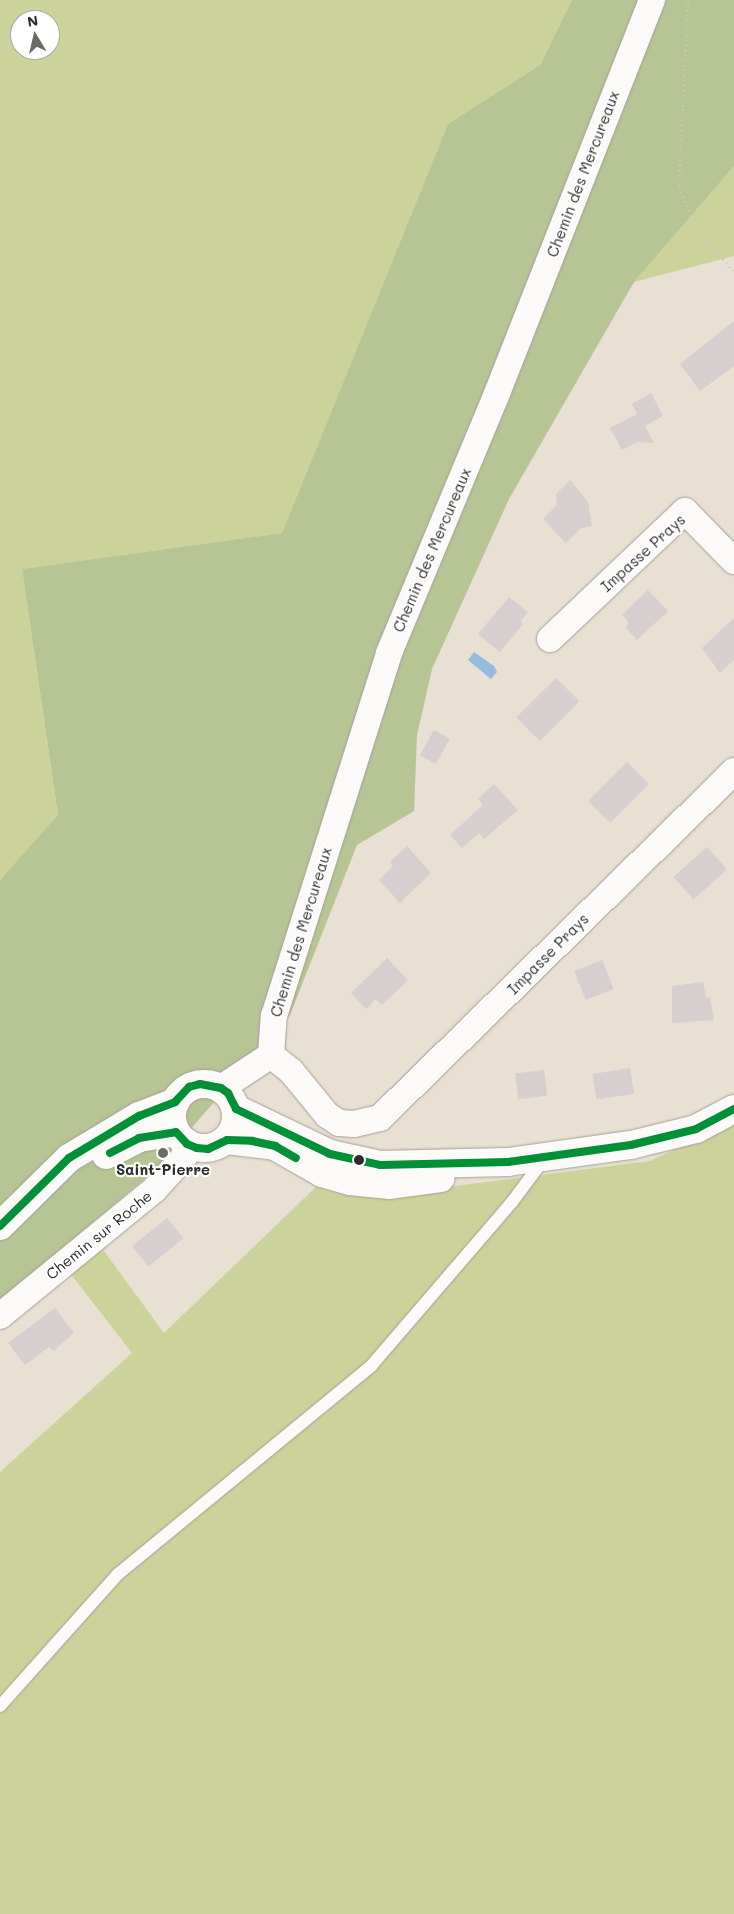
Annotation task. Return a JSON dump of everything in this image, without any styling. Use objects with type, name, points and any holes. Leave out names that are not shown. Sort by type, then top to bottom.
[{"type":"street","name":"Chemin des Mercureaux","points":[[271,1056],[277,1007],[389,653],[496,396],[652,0]]},
{"type":"street","name":"Impasse Prays","points":[[550,639],[685,511],[734,560]]},
{"type":"street","name":"Impasse Prays","points":[[271,1056],[291,1072],[327,1115],[339,1123],[354,1124],[380,1118],[734,771]]},
{"type":"street","points":[[228,1099],[271,1056]]},
{"type":"street","points":[[181,1138],[172,1122],[175,1102],[181,1094],[194,1086],[210,1084],[228,1099],[330,1154],[380,1165],[508,1162],[631,1145],[687,1131],[734,1109]]},
{"type":"street","points":[[228,1099],[235,1125],[228,1140]]},
{"type":"street","points":[[0,1226],[69,1158],[139,1116],[175,1102]]},
{"type":"street","points":[[23,1204],[139,1138],[181,1138],[208,1149],[228,1140],[274,1146],[322,1173],[350,1181],[390,1185],[477,1173],[508,1162]]},
{"type":"street","name":"Chemin sur Roche","points":[[0,1316],[154,1190],[184,1157],[181,1138]]},
{"type":"lane","points":[[0,1706],[118,1574],[371,1366],[512,1202],[546,1158]]},
{"type":"path","points":[[30,10],[38,0]]},
{"type":"path","points":[[688,0],[679,187],[702,237],[734,271]]},
{"type":"path","points":[[0,48],[10,35]]},
{"type":"path","points":[[580,1175],[614,1193],[734,1292]]},
{"type":"green space","points":[[0,0],[572,0],[540,65],[448,124],[282,533],[22,569],[58,816],[0,880]]},
{"type":"green space","points":[[572,0],[734,0],[734,166],[634,282],[509,499],[432,669],[417,735],[414,811],[357,845],[290,1015],[154,1171],[0,1301],[0,880],[58,815],[22,569],[282,533],[448,124],[540,65]]},
{"type":"green space","points":[[734,166],[734,256],[634,282]]},
{"type":"green space","points":[[734,1122],[734,1914],[0,1914],[0,1472],[132,1353],[70,1273],[101,1247],[164,1333],[320,1183],[376,1196],[650,1161]]},
{"type":"water","points":[[474,652],[494,666],[497,672],[491,679],[468,660]]},
{"type":"building","points":[[734,321],[734,366],[700,391],[680,364]]},
{"type":"building","points":[[651,393],[663,416],[645,426],[654,443],[637,442],[622,450],[610,428],[637,414],[632,404]]},
{"type":"building","points":[[570,480],[588,502],[592,526],[581,528],[566,543],[543,519],[557,505],[556,494]]},
{"type":"building","points":[[648,590],[668,611],[637,640],[625,627],[629,623],[622,615]]},
{"type":"building","points":[[509,597],[528,612],[521,621],[523,624],[500,652],[478,634]]},
{"type":"building","points":[[734,618],[734,660],[720,673],[702,648]]},
{"type":"building","points":[[556,678],[579,701],[540,741],[516,718]]},
{"type":"building","points":[[434,730],[450,739],[436,764],[420,755]]},
{"type":"building","points":[[627,762],[649,784],[610,823],[588,801]]},
{"type":"building","points":[[494,784],[518,810],[484,839],[479,833],[462,848],[450,835],[483,805],[478,799]]},
{"type":"building","points":[[407,846],[431,873],[400,903],[379,880],[393,866],[390,862]]},
{"type":"building","points":[[707,847],[727,869],[694,899],[674,877]]},
{"type":"building","points":[[387,958],[408,980],[382,1005],[376,999],[366,1009],[351,993]]},
{"type":"building","points":[[602,960],[614,989],[586,1000],[574,971]]},
{"type":"building","points":[[703,982],[706,998],[710,997],[714,1020],[672,1023],[672,986]]},
{"type":"building","points":[[630,1068],[634,1094],[597,1100],[592,1074]]},
{"type":"building","points":[[544,1070],[547,1096],[518,1099],[515,1074]]},
{"type":"building","points":[[167,1218],[183,1238],[148,1267],[132,1246]]},
{"type":"building","points":[[55,1308],[74,1333],[53,1351],[49,1347],[25,1365],[8,1343]]},
{"type":"transit line","points":[[0,1226],[69,1158],[139,1116],[175,1102],[189,1087],[200,1084],[221,1088],[228,1093],[236,1109],[330,1154],[380,1165],[508,1162],[631,1145],[696,1129],[734,1109]]},
{"type":"transit line","points":[[110,1153],[139,1138],[176,1132],[187,1144],[197,1148],[208,1149],[227,1140],[252,1141],[275,1146],[296,1158]]},
{"type":"place","name":"Saint-Pierre","points":[[163,1153]]}]
